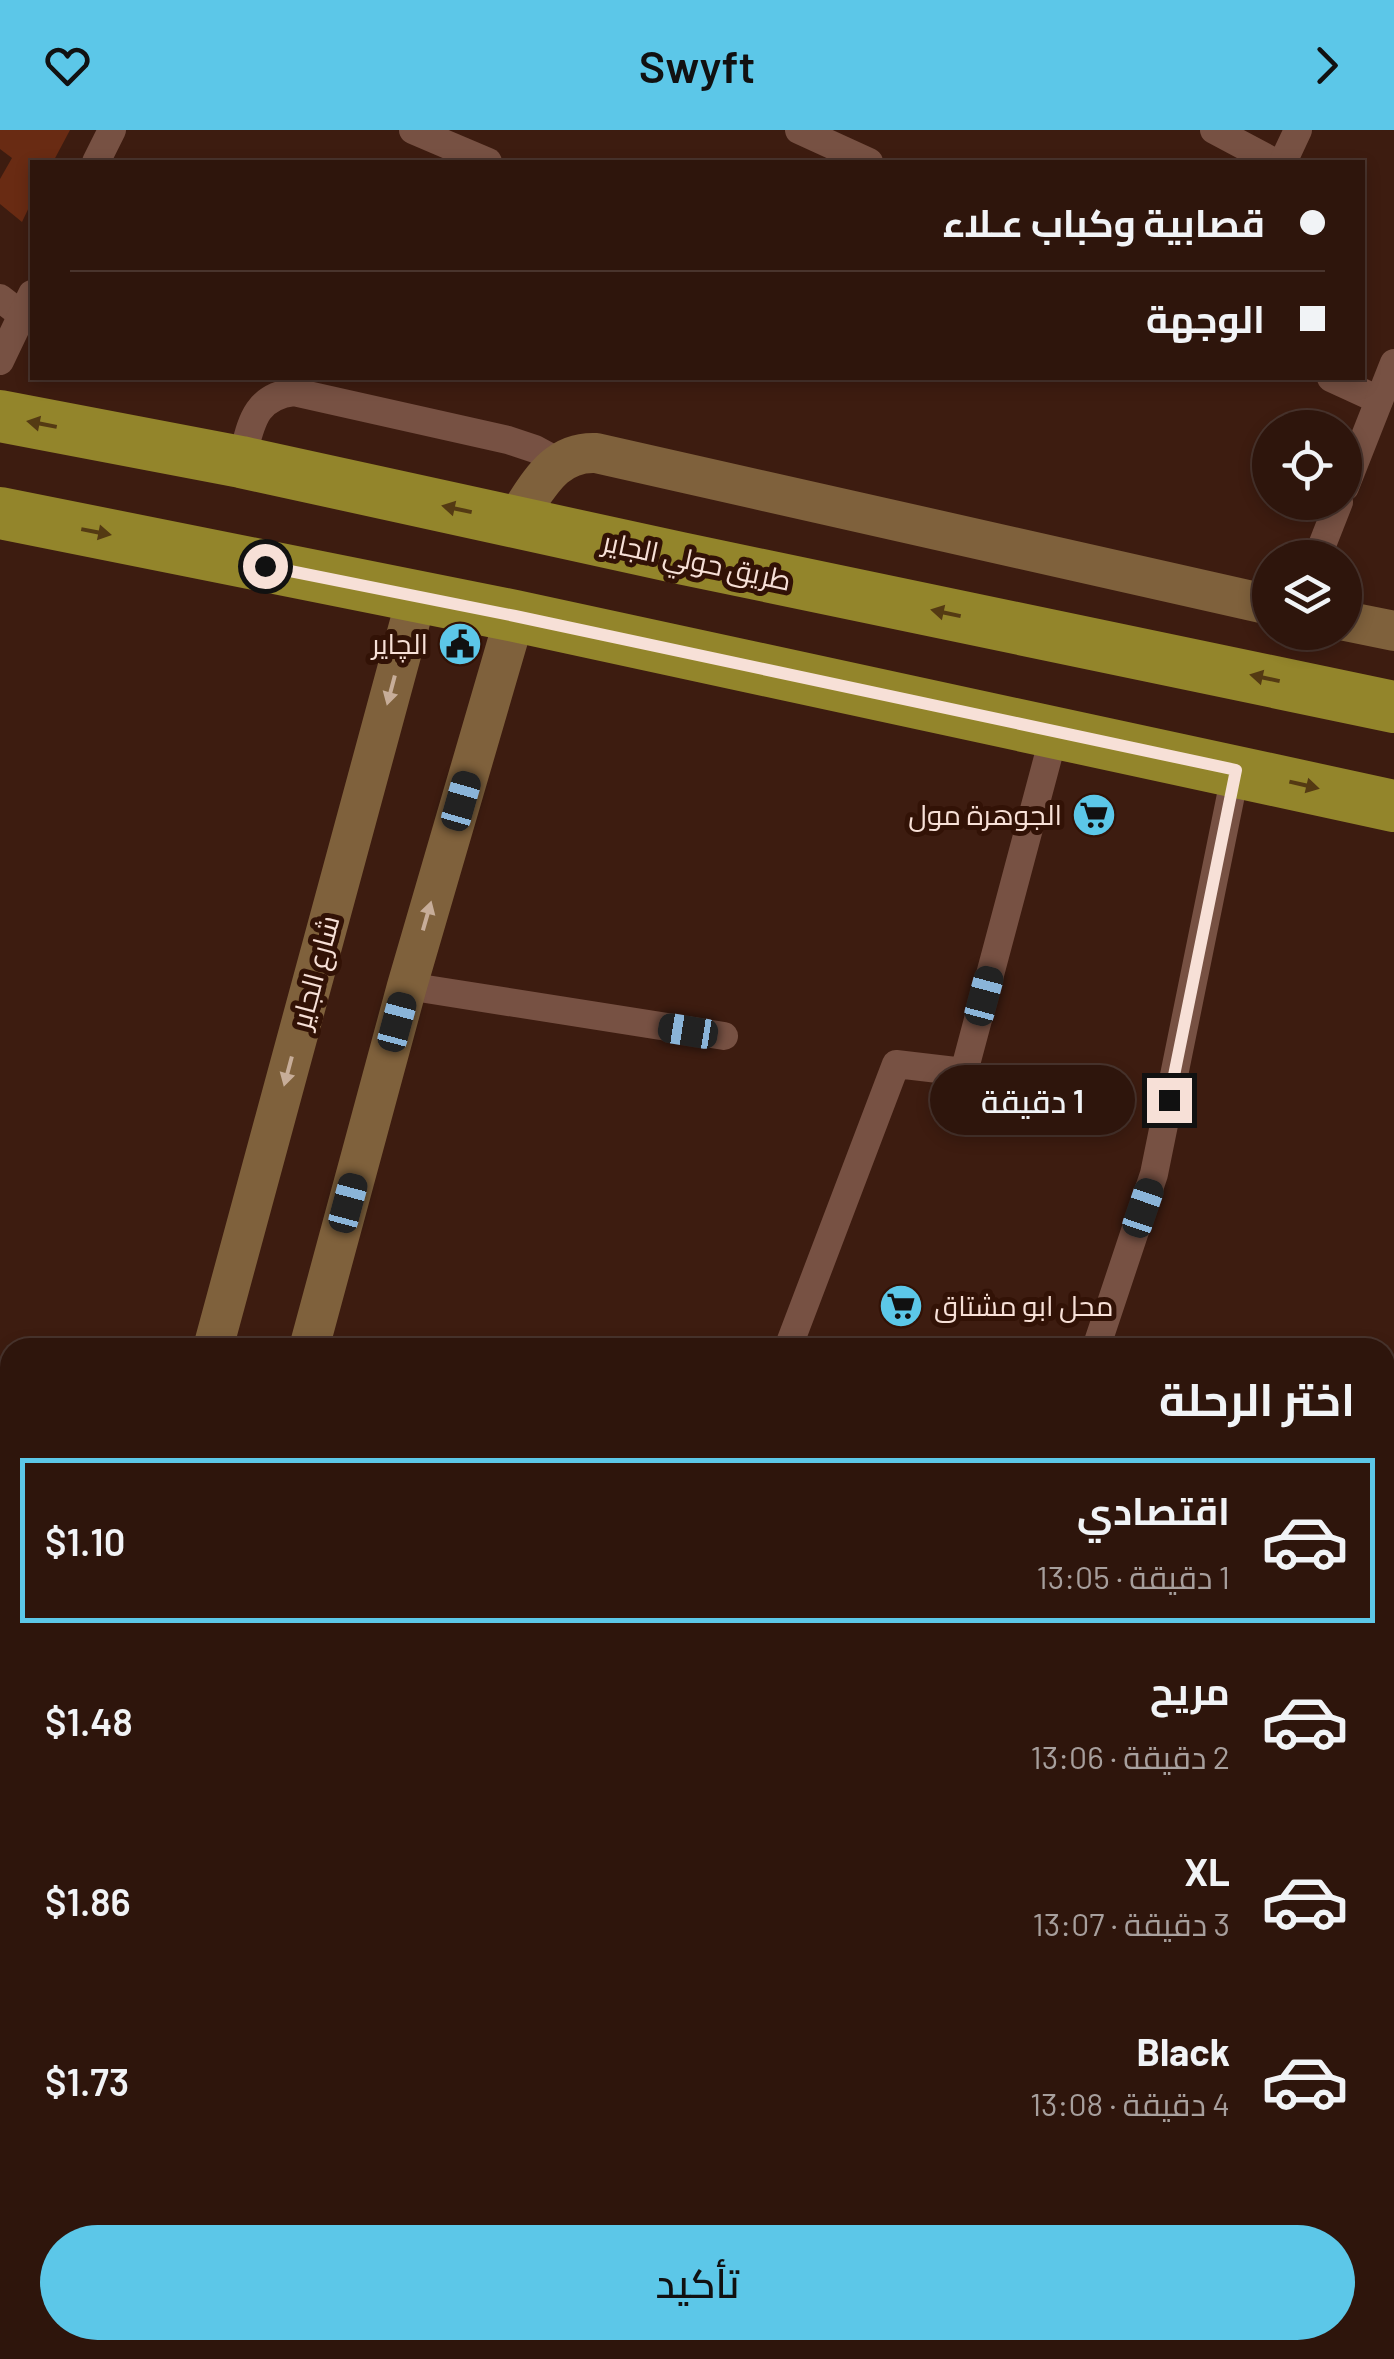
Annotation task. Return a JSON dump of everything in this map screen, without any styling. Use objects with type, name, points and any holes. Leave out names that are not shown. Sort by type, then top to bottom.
[{"type":"highway","name":"طريق حولي الجاير","points":[[0,416],[241,462],[1394,706]]},
{"type":"highway","points":[[0,513],[515,616],[1394,806]]},
{"type":"street","points":[[97,160],[112,130]]},
{"type":"street","points":[[413,130],[483,160]]},
{"type":"street","points":[[800,130],[865,160]]},
{"type":"street","points":[[1214,130],[1270,160]]},
{"type":"street","points":[[1283,160],[1298,130]]},
{"type":"street","points":[[0,361],[18,302]]},
{"type":"street","points":[[1362,442],[1394,363]]},
{"type":"street","points":[[1335,380],[1378,400]]},
{"type":"street","points":[[241,462],[260,406],[278,394],[294,392],[508,440],[559,462]]},
{"type":"street","points":[[514,521],[549,470],[570,455],[596,453],[1252,601]]},
{"type":"street","name":"شارع الجاير","points":[[215,1338],[417,596]]},
{"type":"street","points":[[312,1338],[406,986],[515,616]]},
{"type":"street","points":[[1362,624],[1394,631]]},
{"type":"street","points":[[792,1338],[896,1064],[964,1072],[1055,730]]},
{"type":"street","points":[[1099,1338],[1154,1174],[1236,770]]},
{"type":"street","points":[[406,986],[724,1036]]},
{"type":"shaded area","points":[[0,130],[70,130],[54,160],[30,160],[30,205],[22,222],[0,204],[0,179],[12,158],[0,149]]},
{"type":"place","name":"الچاير","points":[[460,644]]},
{"type":"place","name":"الجوهرة مول","points":[[1094,815]]},
{"type":"place","name":"محل ابو مشتاق","points":[[901,1306]]},
{"type":"route","points":[[265,566],[1236,770],[1169,1100]]}]
